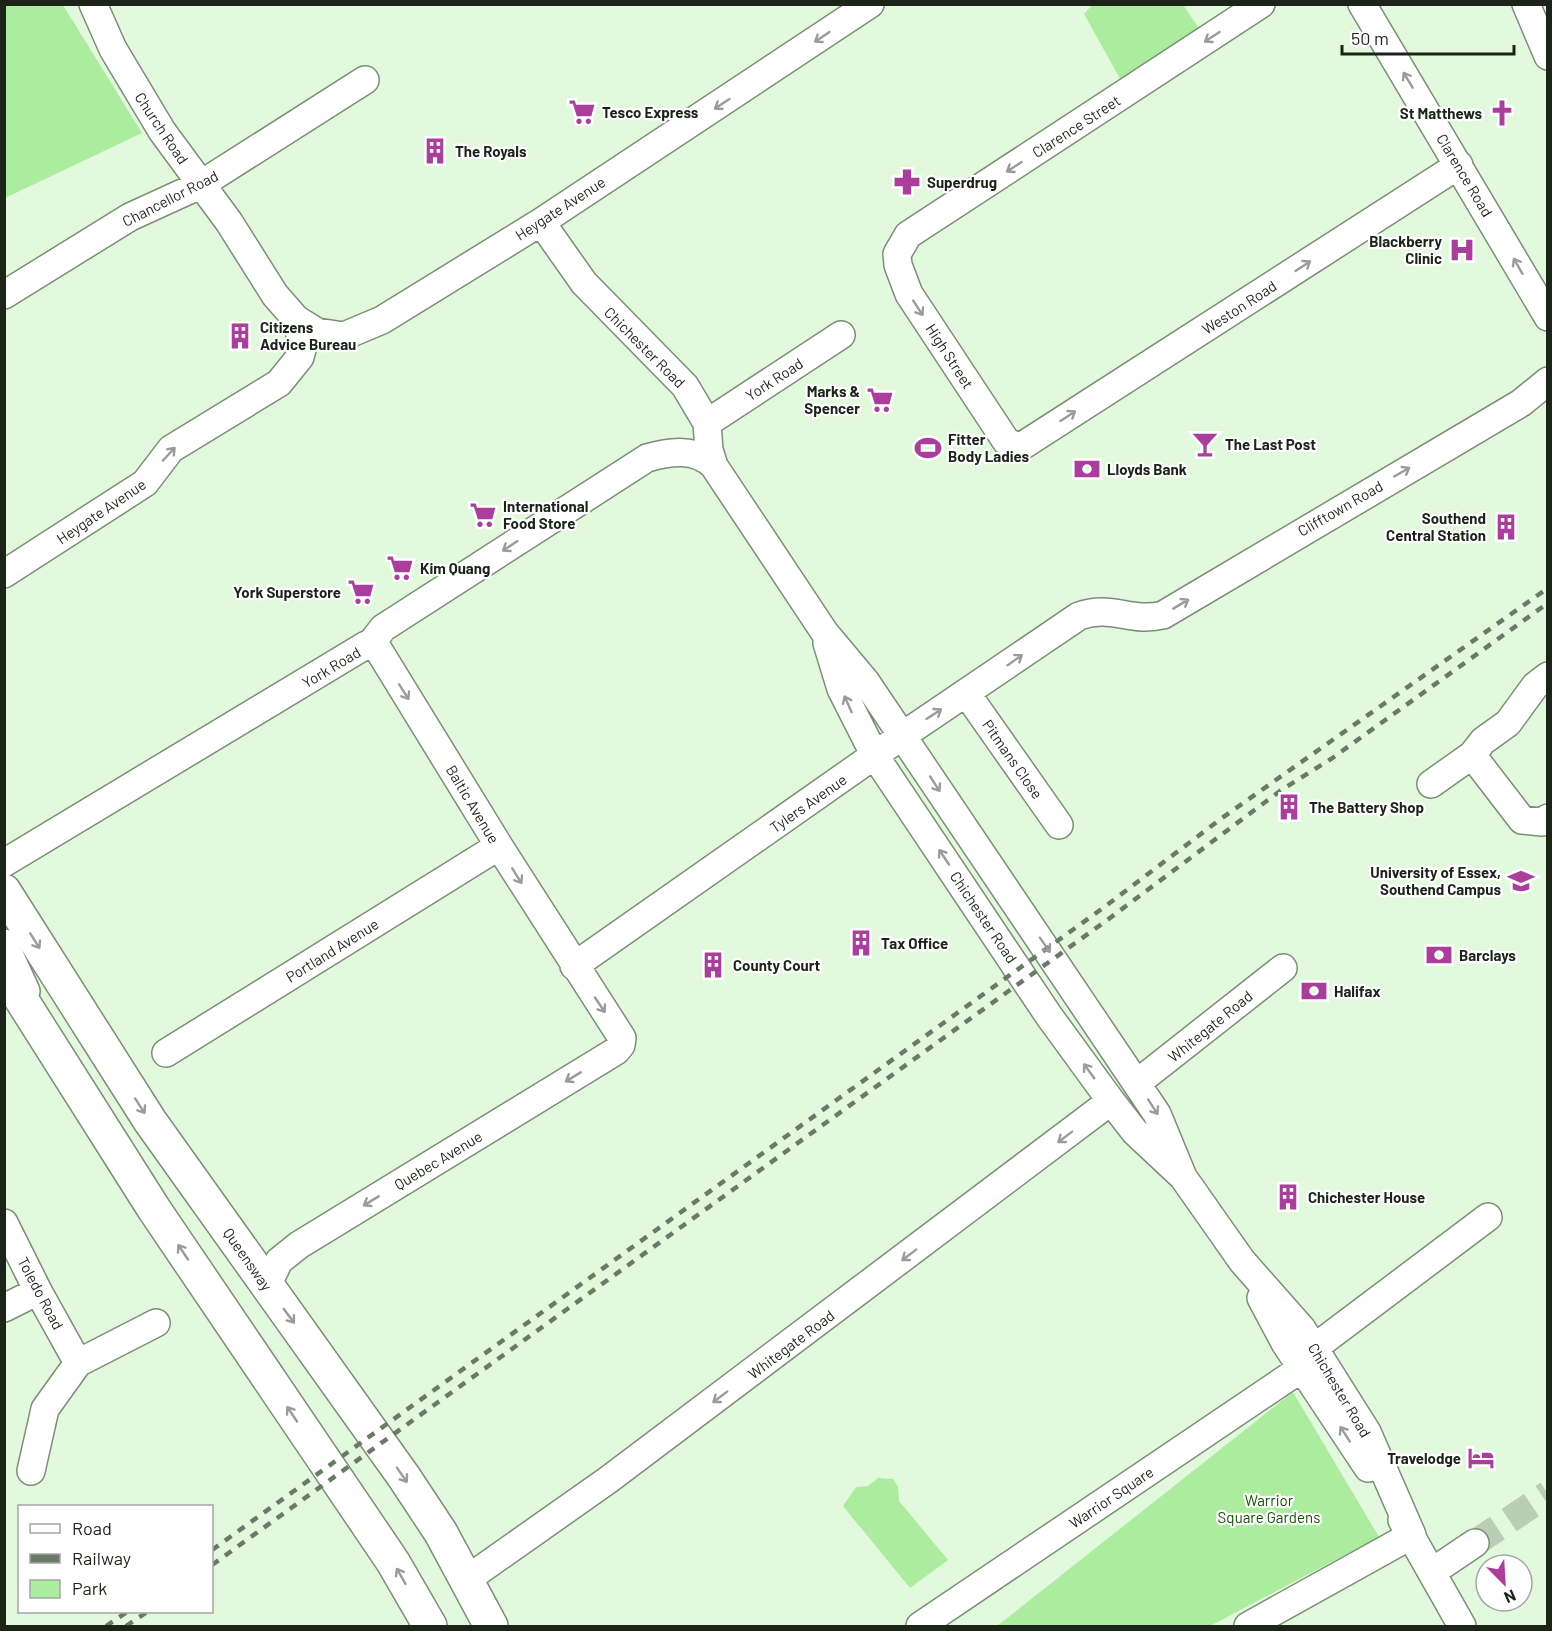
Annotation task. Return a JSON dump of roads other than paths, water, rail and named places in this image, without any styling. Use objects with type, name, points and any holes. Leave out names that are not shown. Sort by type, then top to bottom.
[{"type":"main road","name":"Queensway","points":[[4,891],[150,1121],[404,1477],[441,1533],[491,1626]]},
{"type":"main road","points":[[4,972],[40,1025],[70,1077],[154,1209],[393,1562],[430,1626]]},
{"type":"street","name":"Church Road","points":[[93,4],[130,80],[171,145],[229,222],[275,295],[296,319],[317,332],[344,336]]},
{"type":"street","name":"Heygate Avenue","points":[[344,336],[382,320],[541,222],[771,72],[870,4]]},
{"type":"street","name":"Clarence Street","points":[[897,254],[908,235],[1261,4]]},
{"type":"street","name":"Clarence Road","points":[[1362,4],[1548,317]]},
{"type":"street","points":[[1526,4],[1548,56]]},
{"type":"street","name":"Chancellor Road","points":[[4,295],[130,217],[200,185],[365,80]]},
{"type":"street","name":"Weston Road","points":[[1019,448],[1459,165]]},
{"type":"street","name":"Chichester Road","points":[[541,222],[584,283],[607,310],[677,375],[707,423],[709,450],[714,466],[825,633],[866,682],[1137,1083],[1157,1114],[1183,1177]]},
{"type":"street","name":"High Street","points":[[897,254],[898,265],[909,294],[1006,441],[1019,448]]},
{"type":"street","name":"Heygate Avenue","points":[[4,574],[145,483],[171,450],[279,383],[300,357],[302,340],[296,319]]},
{"type":"street","name":"York Road","points":[[707,423],[841,335]]},
{"type":"street","name":"Clifftown Road","points":[[1126,616],[1142,618],[1163,615],[1521,403],[1548,381]]},
{"type":"street","name":"York Road","points":[[4,863],[366,645],[370,645],[383,628],[648,458],[682,453],[700,455],[714,466]]},
{"type":"street","name":"Tylers Avenue","points":[[574,966],[902,736],[1079,616],[1105,610],[1126,616]]},
{"type":"street","name":"Chichester Road","points":[[825,633],[841,690],[875,756],[1049,1016],[1135,1132],[1183,1177],[1242,1261],[1302,1329],[1308,1358],[1366,1432],[1412,1535],[1462,1626]]},
{"type":"street","name":"Baltic Avenue","points":[[370,645],[378,649],[574,966]]},
{"type":"street","points":[[1431,784],[1472,755],[1483,741],[1508,723],[1535,686],[1548,676]]},
{"type":"street","name":"Pitmans Close","points":[[967,693],[1059,825]]},
{"type":"street","points":[[1472,755],[1522,820],[1542,822],[1548,818]]},
{"type":"street","name":"Portland Avenue","points":[[166,1053],[498,846]]},
{"type":"street","points":[[4,943],[40,1025]]},
{"type":"street","name":"Quebec Avenue","points":[[267,1286],[279,1261],[299,1245],[621,1045],[622,1038],[574,966]]},
{"type":"street","name":"Whitegate Road","points":[[1137,1083],[1284,968]]},
{"type":"street","name":"Whitegate Road","points":[[466,1580],[608,1480],[1111,1101]]},
{"type":"street","name":"Warrior Square","points":[[921,1626],[1308,1358],[1488,1217]]},
{"type":"street","name":"Toledo Road","points":[[4,1223],[78,1364]]},
{"type":"street","points":[[4,1308],[38,1291]]},
{"type":"street","points":[[31,1472],[45,1409],[78,1364],[156,1323]]},
{"type":"street","points":[[1248,1626],[1412,1535]]},
{"type":"street","points":[[1432,1572],[1475,1543]]},
{"type":"tunnel","points":[[1475,1543],[1548,1494]]},
{"type":"railway","points":[[213,1549],[1103,908],[1222,818],[1548,588]]},
{"type":"railway","points":[[213,1564],[1110,918],[1280,791],[1331,759],[1548,603]]},
{"type":"railway","points":[[106,1626],[126,1613]]},
{"type":"railway","points":[[126,1626],[146,1613]]},
{"type":"place","name":"Tesco Express","points":[[582,112]]},
{"type":"place","name":"St Matthews","points":[[1502,113]]},
{"type":"place","name":"The Royals","points":[[435,151]]},
{"type":"place","name":"Superdrug","points":[[907,182]]},
{"type":"place","name":"Blackberry Clinic","points":[[1462,250]]},
{"type":"place","name":"Citizens Advice Bureau","points":[[240,336]]},
{"type":"place","name":"Marks & Spencer","points":[[880,400]]},
{"type":"place","name":"The Last Post","points":[[1205,444]]},
{"type":"place","name":"Fitter Body Ladies","points":[[928,448]]},
{"type":"place","name":"Lloyds Bank","points":[[1087,469]]},
{"type":"place","name":"International Food Store","points":[[483,515]]},
{"type":"place","name":"Southend Central Station","points":[[1506,527]]},
{"type":"place","name":"Kim Quang","points":[[400,568]]},
{"type":"place","name":"York Superstore","points":[[361,592]]},
{"type":"place","name":"The Battery Shop","points":[[1289,807]]},
{"type":"place","name":"University of Essex, Southend Campus","points":[[1521,881]]},
{"type":"place","name":"Tax Office","points":[[861,943]]},
{"type":"place","name":"Barclays","points":[[1439,955]]},
{"type":"place","name":"County Court","points":[[713,965]]},
{"type":"place","name":"Halifax","points":[[1314,991]]},
{"type":"place","name":"Chichester House","points":[[1288,1197]]},
{"type":"place","name":"Travelodge","points":[[1481,1458]]},
{"type":"park label","name":"Warrior Square Gardens","points":[[1269,1508]]}]
